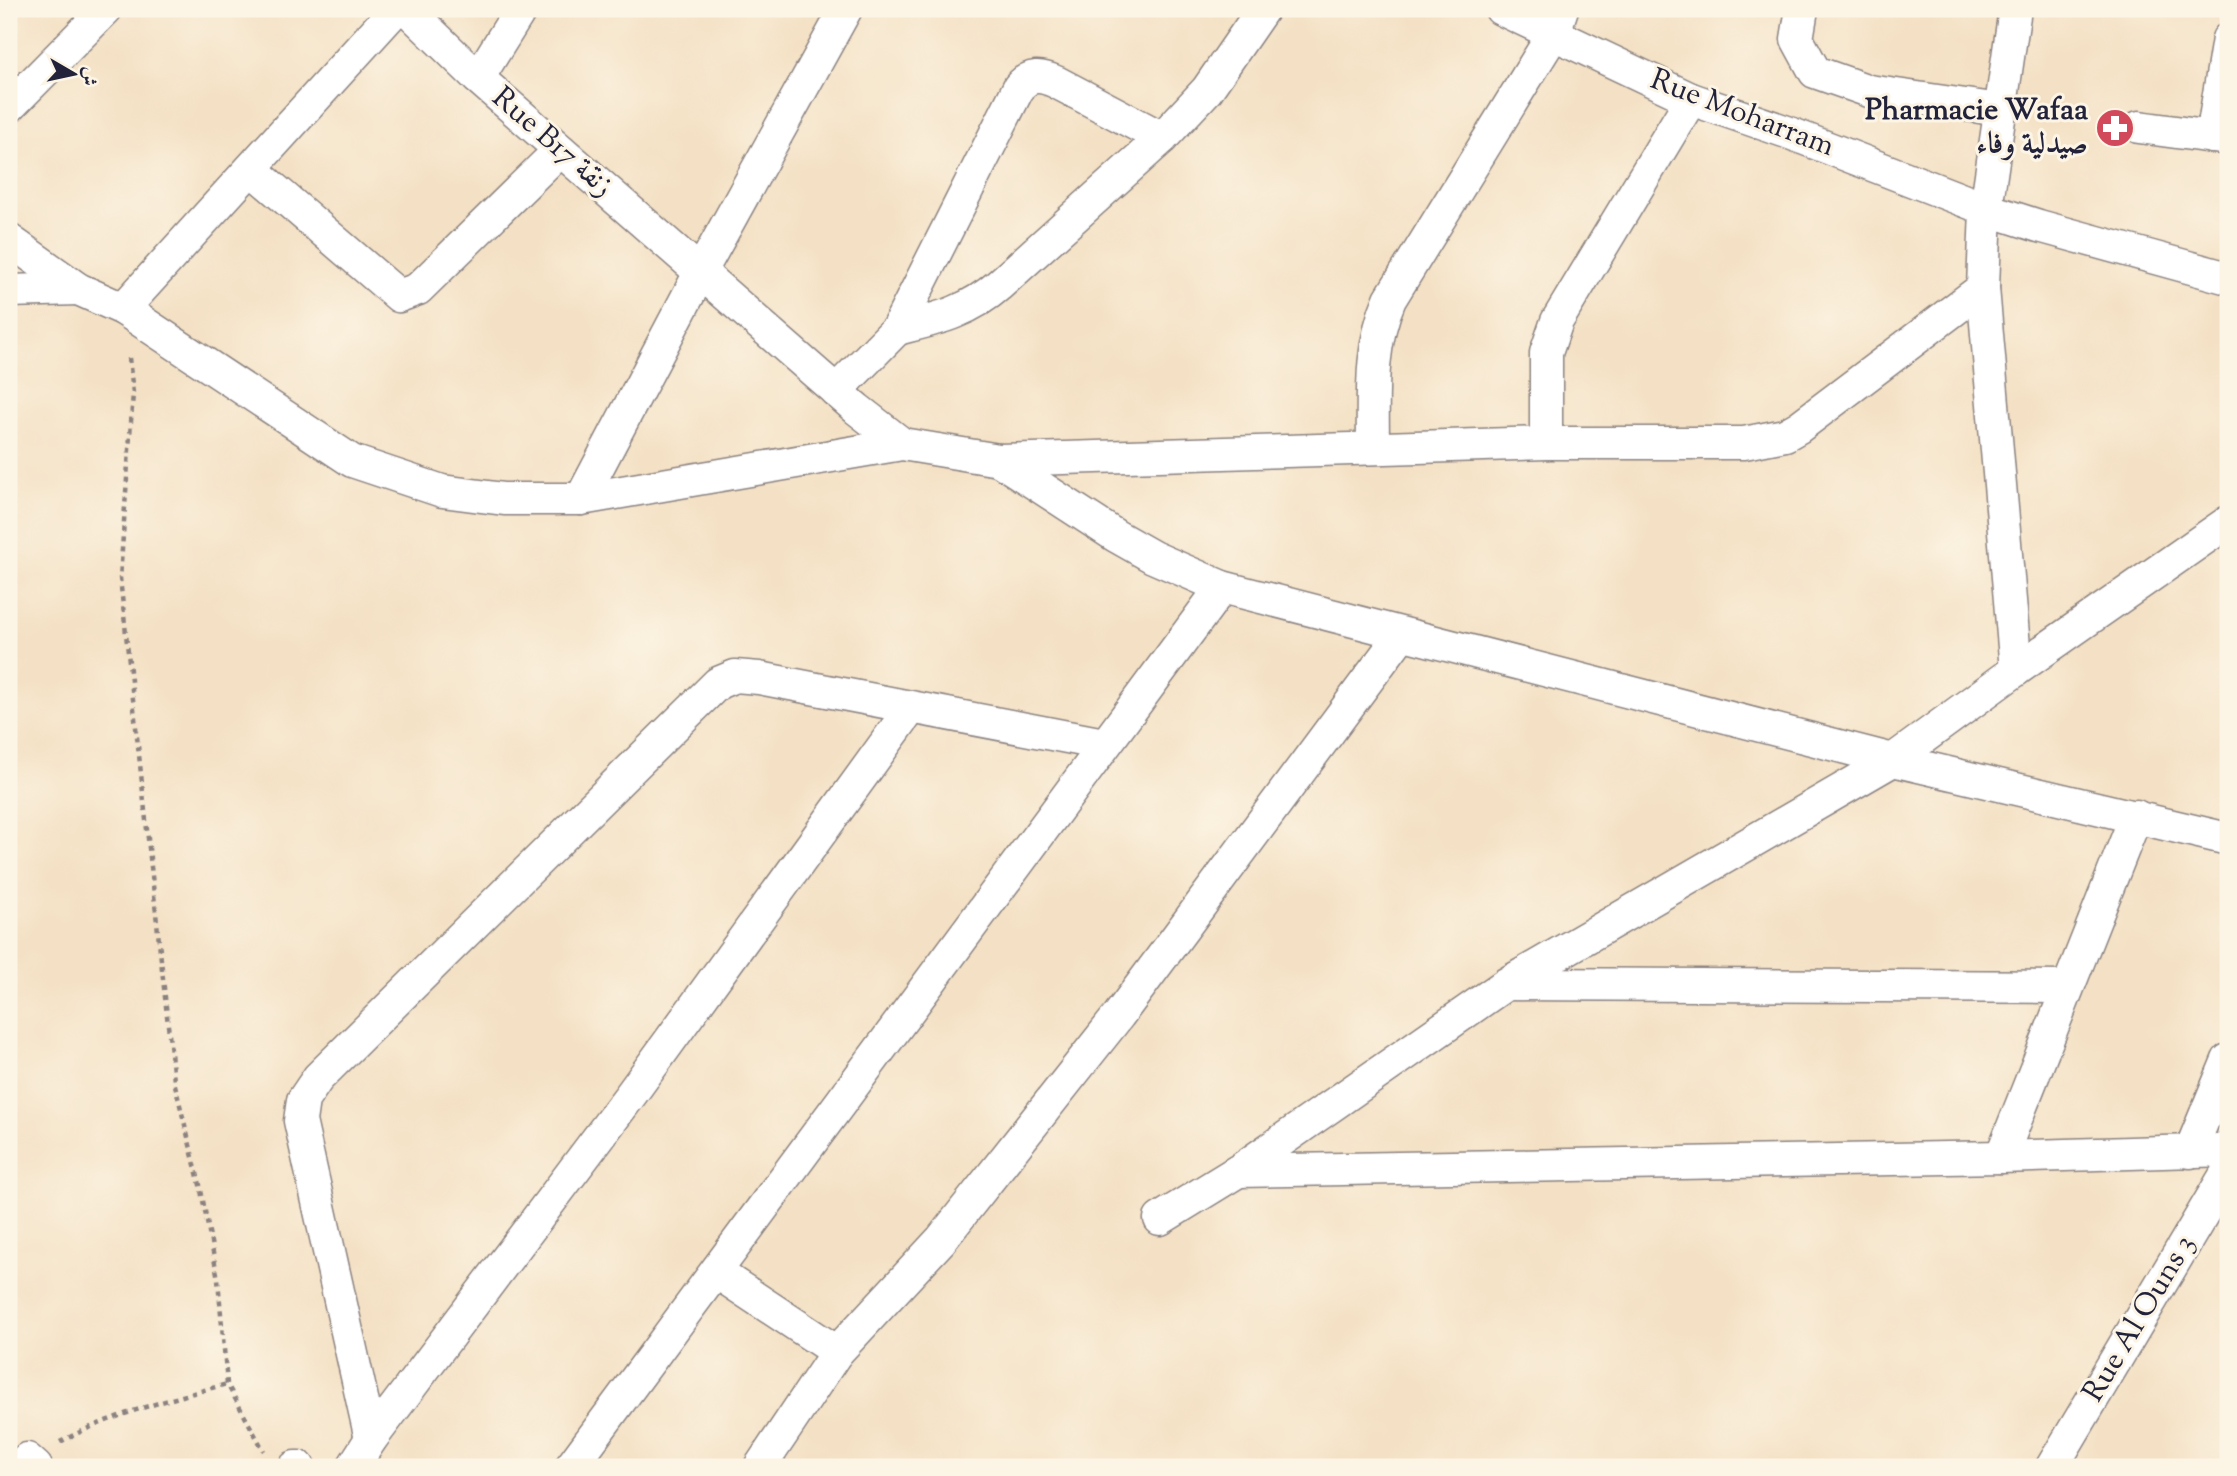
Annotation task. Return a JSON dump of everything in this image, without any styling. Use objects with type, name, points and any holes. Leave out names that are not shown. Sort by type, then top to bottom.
[{"type":"street","points":[[9,107],[106,9]]},
{"type":"street","points":[[123,309],[396,9]]},
{"type":"street","name":"Rue B17 زنقة","points":[[407,9],[478,78],[836,391],[902,444]]},
{"type":"street","points":[[478,78],[521,9]]},
{"type":"street","points":[[581,499],[700,273],[846,9]]},
{"type":"street","points":[[897,329],[950,316],[984,298],[1162,138],[1207,90],[1263,9]]},
{"type":"street","name":"Rue Moharram","points":[[1501,9],[1558,21],[1691,99],[1797,136],[1986,209],[2228,278]]},
{"type":"street","points":[[1802,9],[1797,39],[1815,72],[1869,91],[2000,110]]},
{"type":"street","points":[[2015,9],[1986,209],[1983,288],[2016,670]]},
{"type":"street","points":[[1373,448],[1374,355],[1381,320],[1390,299],[1558,21]]},
{"type":"street","points":[[2139,127],[2220,138],[2228,38]]},
{"type":"street","points":[[836,391],[897,329],[1018,87],[1026,79],[1044,77],[1056,82],[1162,138]]},
{"type":"street","points":[[1546,443],[1546,353],[1557,321],[1691,99]]},
{"type":"street","points":[[251,169],[399,296],[418,289],[560,149]]},
{"type":"street","points":[[9,240],[78,289],[123,309],[352,461],[442,491],[504,499],[581,499],[902,444],[999,460],[1546,443],[1744,443],[1785,435],[1983,288]]},
{"type":"street","points":[[9,291],[78,289]]},
{"type":"street","points":[[999,460],[1153,557],[1222,587],[1893,760],[2228,839]]},
{"type":"street","points":[[1160,1219],[1238,1171],[1506,984],[1893,760],[2016,670],[2228,522]]},
{"type":"street","points":[[571,1467],[1222,587]]},
{"type":"street","points":[[760,1467],[837,1352],[941,1241],[1119,1016],[1401,635]]},
{"type":"street","points":[[371,1439],[300,1121],[303,1100],[311,1086],[718,683],[735,676],[759,678],[1104,744]]},
{"type":"street","points":[[353,1467],[371,1439],[632,1093],[911,708]]},
{"type":"street","points":[[2001,1157],[2136,816]]},
{"type":"street","points":[[1506,984],[2067,987]]},
{"type":"street","points":[[2190,1152],[2228,1060]]},
{"type":"street","points":[[1238,1171],[2001,1157],[2228,1150]]},
{"type":"street","name":"Rue Al Ouns 3","points":[[2052,1467],[2218,1213],[2228,1171]]},
{"type":"street","points":[[716,1272],[837,1352]]},
{"type":"path","points":[[123,309],[133,393],[120,578],[174,1082],[200,1185],[218,1279],[227,1384],[287,1463]]},
{"type":"path","points":[[32,1463],[88,1427],[152,1404],[227,1384]]},
{"type":"place","name":"Pharmacie Wafaa صيدلية وفاء","points":[[2115,128]]}]
